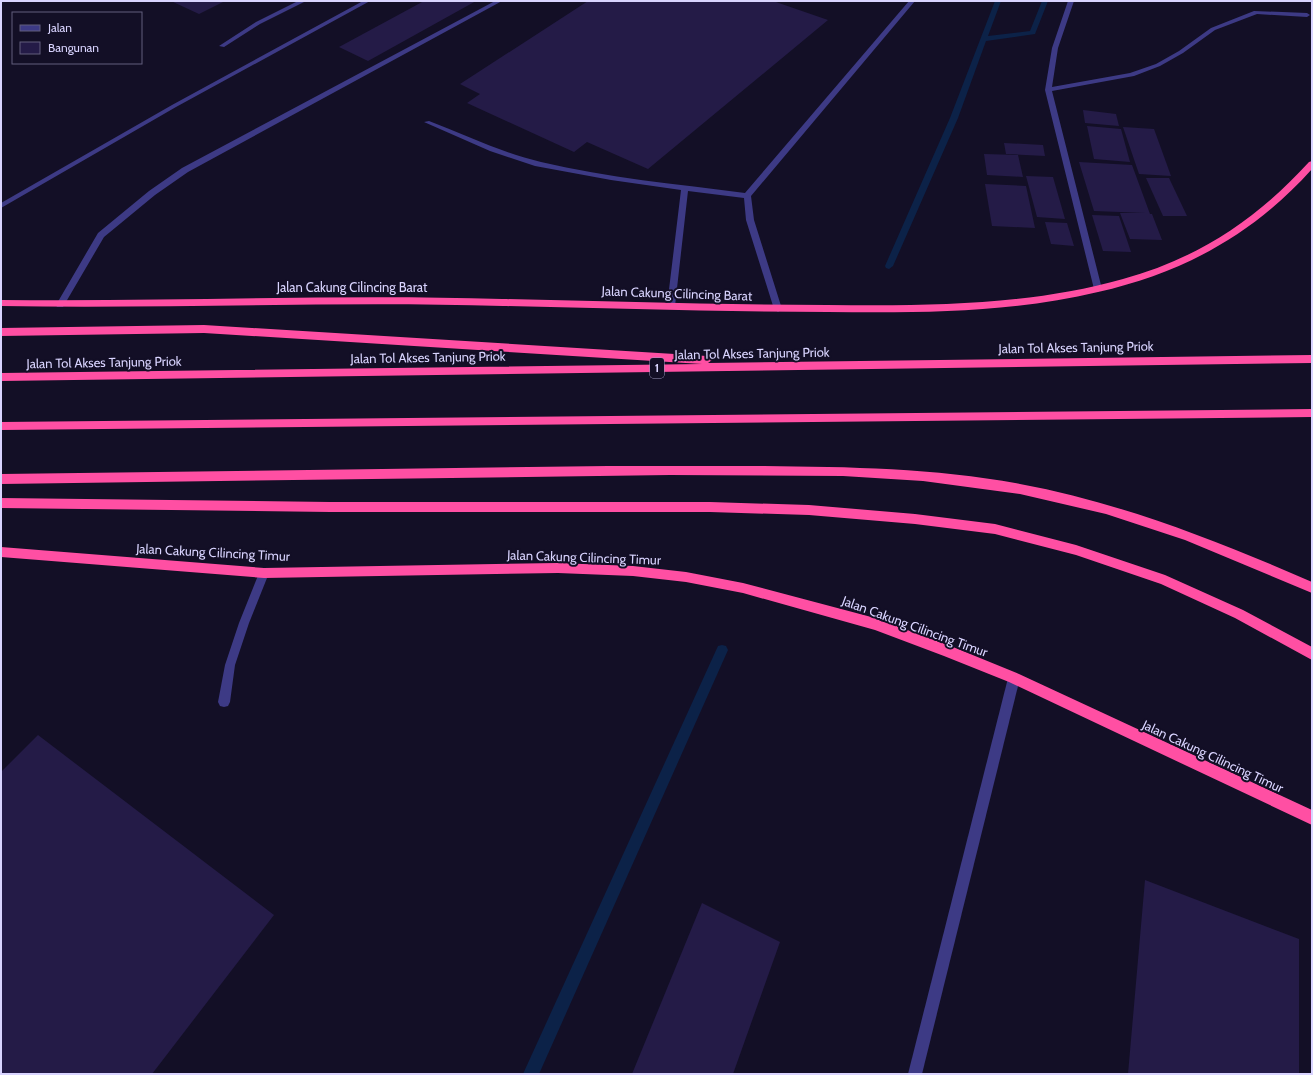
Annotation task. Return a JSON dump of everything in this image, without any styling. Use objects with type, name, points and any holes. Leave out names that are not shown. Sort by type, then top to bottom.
[{"type":"highway","name":"Jalan Cakung Cilincing Barat","points":[[1,303],[60,305],[387,299],[778,309],[885,309],[992,304],[1050,298],[1098,289],[1136,279],[1171,266],[1215,246],[1254,221],[1287,193],[1312,164]]},
{"type":"highway","points":[[1,332],[204,329],[802,366]]},
{"type":"highway","points":[[1152,360],[1312,352]]},
{"type":"highway","name":"Jalan Tol Akses Tanjung Priok","points":[[1,377],[1312,359]]},
{"type":"highway","points":[[1,426],[1312,413]]},
{"type":"highway","points":[[1,479],[605,471],[849,471],[917,475],[979,482],[1050,495],[1119,513],[1184,534],[1248,559],[1312,588]]},
{"type":"highway","points":[[1,503],[322,507],[710,507],[809,510],[915,519],[995,530],[1076,550],[1113,562],[1165,580],[1232,610],[1312,654]]},
{"type":"highway","name":"Jalan Cakung Cilincing Timur","points":[[1,552],[264,573],[558,568],[633,571],[686,577],[743,588],[874,624],[948,651],[1014,678],[1312,818]]},
{"type":"lane","points":[[222,46],[258,23],[303,1]]},
{"type":"lane","points":[[1,206],[174,106],[367,1]]},
{"type":"lane","points":[[60,305],[101,236],[152,193],[185,170],[499,1]]},
{"type":"lane","points":[[778,309],[771,291],[750,220],[747,196],[912,1]]},
{"type":"lane","points":[[1071,1],[1055,48],[1048,90],[1098,289]]},
{"type":"lane","points":[[1048,90],[1132,75],[1158,65],[1181,52],[1212,29],[1256,12],[1307,15]]},
{"type":"lane","points":[[427,122],[493,149],[538,164],[610,178],[747,196]]},
{"type":"lane","points":[[672,306],[672,290],[685,188]]},
{"type":"lane","points":[[224,702],[230,666],[244,623],[264,573]]},
{"type":"lane","points":[[915,1074],[1014,678]]},
{"type":"building","points":[[171,1],[225,1],[199,14]]},
{"type":"building","points":[[424,1],[476,1],[368,61],[339,47]]},
{"type":"building","points":[[588,1],[773,1],[828,20],[648,169],[587,142],[574,152],[467,103],[480,94],[460,84]]},
{"type":"building","points":[[1083,110],[1116,114],[1119,126],[1085,123]]},
{"type":"building","points":[[1087,126],[1121,129],[1130,162],[1094,159]]},
{"type":"building","points":[[1123,127],[1154,129],[1171,176],[1139,174]]},
{"type":"building","points":[[1004,143],[1043,145],[1045,156],[1006,154]]},
{"type":"building","points":[[984,154],[1018,155],[1023,177],[987,175]]},
{"type":"building","points":[[1079,162],[1132,165],[1150,214],[1152,214],[1162,240],[1130,239],[1120,213],[1145,213],[1094,211]]},
{"type":"building","points":[[1026,176],[1053,177],[1065,219],[1037,217]]},
{"type":"building","points":[[1146,178],[1169,178],[1187,216],[1163,216]]},
{"type":"building","points":[[985,184],[1026,186],[1035,228],[992,226]]},
{"type":"building","points":[[1092,215],[1119,216],[1131,252],[1103,251]]},
{"type":"building","points":[[1045,222],[1067,223],[1074,246],[1051,244]]},
{"type":"building","points":[[38,735],[274,915],[152,1074],[1,1074],[1,772]]},
{"type":"building","points":[[1145,880],[1299,939],[1299,1074],[1128,1074]]},
{"type":"building","points":[[702,903],[780,942],[733,1074],[632,1074]]},
{"type":"waterway","points":[[889,266],[954,118],[998,1]]},
{"type":"waterway","points":[[984,39],[1033,33],[1045,1]]},
{"type":"waterway","points":[[531,1074],[722,650]]}]
